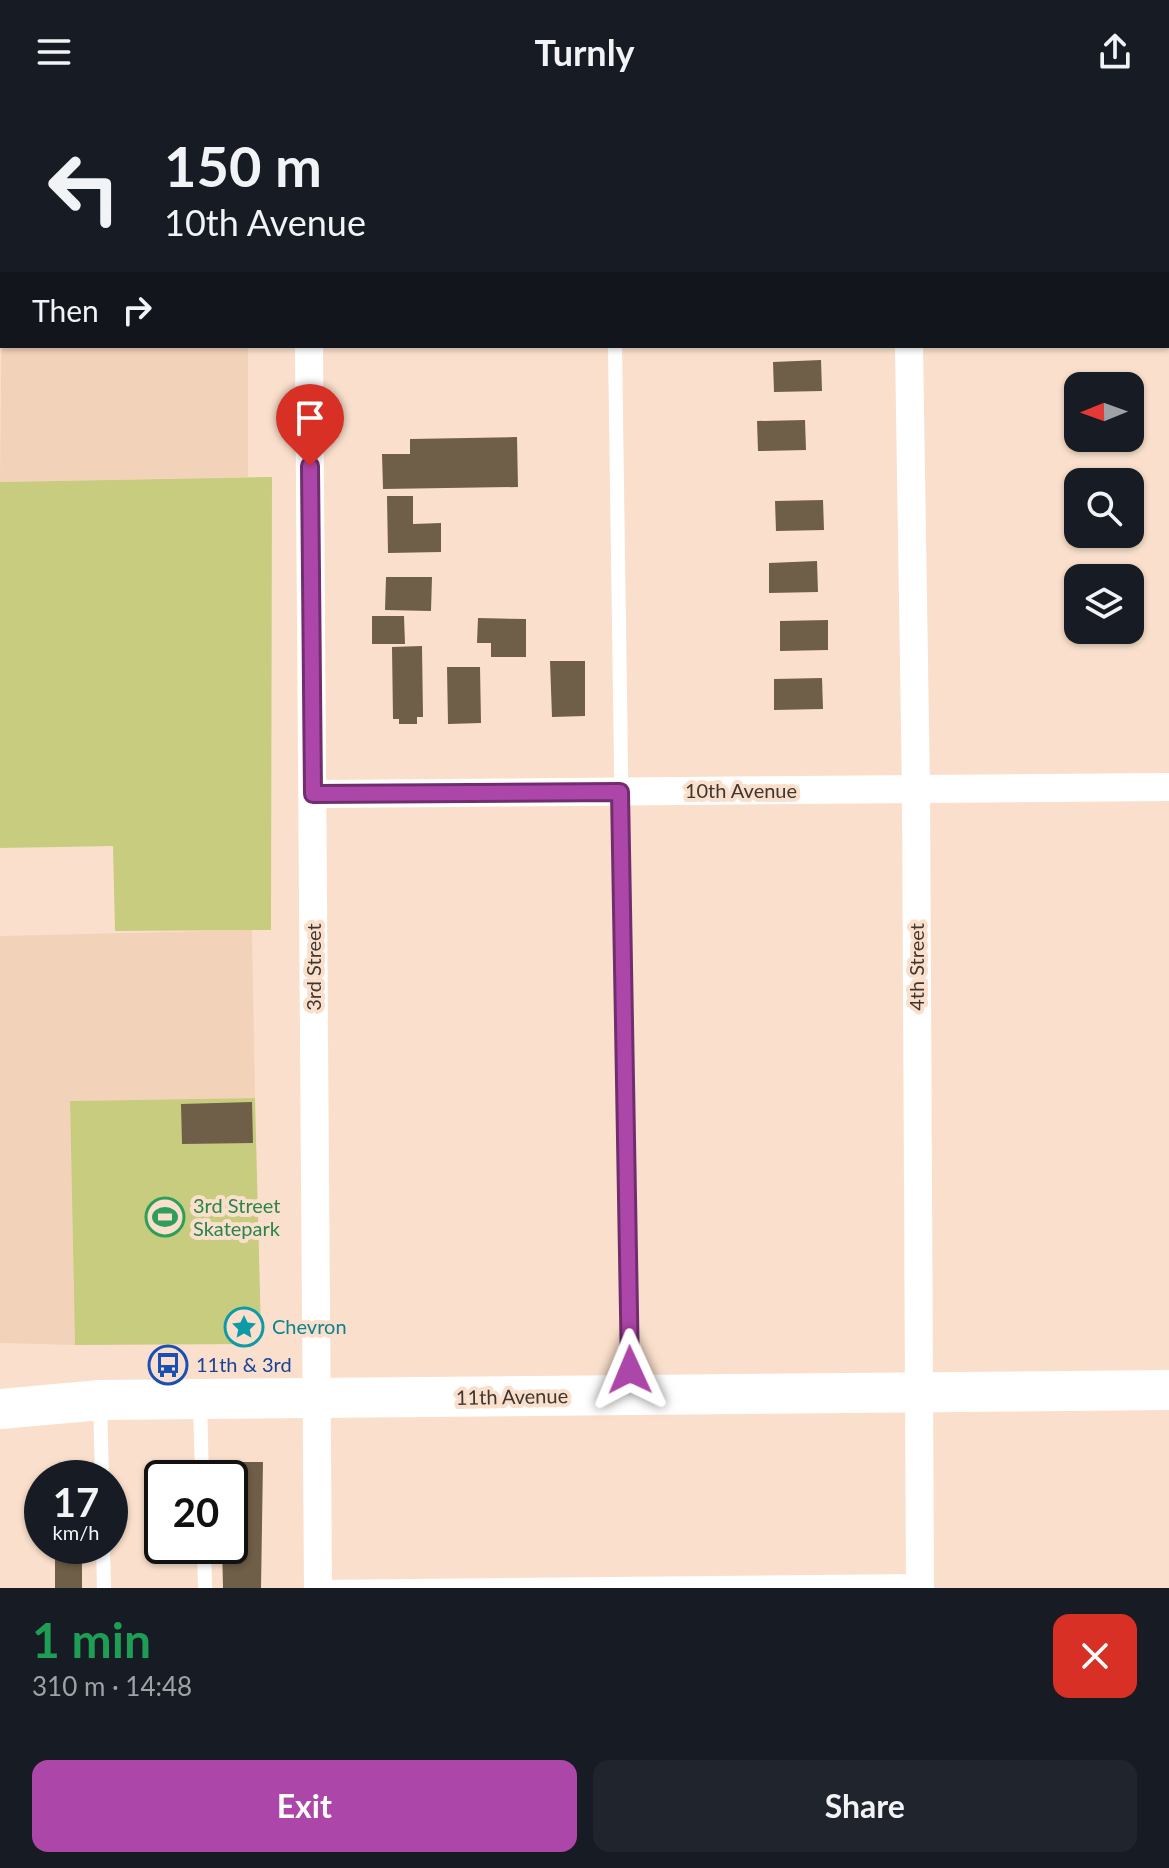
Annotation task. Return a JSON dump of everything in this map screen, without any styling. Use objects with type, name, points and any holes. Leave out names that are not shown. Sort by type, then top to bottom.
[{"type":"main road","name":"11th Avenue","points":[[0,1409],[100,1400],[1169,1390]]},
{"type":"street","name":"3rd Street","points":[[309,348],[318,1588]]},
{"type":"street","name":"4th Street","points":[[909,348],[916,790],[920,1585]]},
{"type":"street","name":"10th Avenue","points":[[313,794],[1169,787]]},
{"type":"lane","points":[[615,348],[630,1395]]},
{"type":"lane","points":[[100,1400],[102,1460]]},
{"type":"lane","points":[[200,1400],[202,1460]]},
{"type":"lane","points":[[103,1564],[104,1588]]},
{"type":"lane","points":[[204,1564],[205,1588]]},
{"type":"lane","points":[[318,1588],[920,1585]]},
{"type":"shaded area","points":[[1,348],[248,348],[248,477],[0,482]]},
{"type":"shaded area","points":[[252,930],[255,1098],[70,1101],[75,1345],[0,1343],[0,936]]},
{"type":"green space","points":[[272,477],[271,930],[115,931],[113,846],[0,848],[0,482]]},
{"type":"green space","name":"3rd Street Skatepark","points":[[255,1098],[261,1332],[250,1344],[75,1345],[70,1101]]},
{"type":"building","points":[[821,360],[822,391],[774,392],[773,362]]},
{"type":"building","points":[[805,420],[806,450],[758,451],[757,421]]},
{"type":"building","points":[[517,437],[518,487],[383,489],[382,454],[410,454],[410,439]]},
{"type":"building","points":[[387,496],[413,496],[413,524],[441,523],[441,552],[388,553]]},
{"type":"building","points":[[823,500],[824,530],[776,531],[775,501]]},
{"type":"building","points":[[817,561],[818,592],[769,593],[769,563]]},
{"type":"building","points":[[386,577],[432,577],[431,611],[385,610]]},
{"type":"building","points":[[372,616],[404,616],[405,644],[372,644]]},
{"type":"building","points":[[478,618],[526,619],[526,657],[491,657],[491,643],[477,643]]},
{"type":"building","points":[[828,620],[828,650],[780,651],[780,621]]},
{"type":"building","points":[[422,646],[423,717],[417,717],[417,724],[399,724],[399,719],[393,719],[392,647]]},
{"type":"building","points":[[550,661],[585,661],[585,716],[552,717]]},
{"type":"building","points":[[447,667],[480,667],[481,723],[448,724]]},
{"type":"building","points":[[822,678],[823,709],[774,710],[774,679]]},
{"type":"building","points":[[252,1102],[253,1143],[182,1144],[181,1104]]},
{"type":"building","points":[[248,1462],[263,1462],[261,1588],[223,1588],[222,1564],[248,1564]]},
{"type":"building","points":[[55,1564],[82,1564],[82,1588],[55,1588]]},
{"type":"place","name":"3rd Street Skatepark","points":[[165,1217]]},
{"type":"place","name":"Chevron","points":[[244,1327]]},
{"type":"place","name":"11th & 3rd","points":[[168,1365]]},
{"type":"route","points":[[310,466],[313,794],[620,792],[630,1370]]}]
